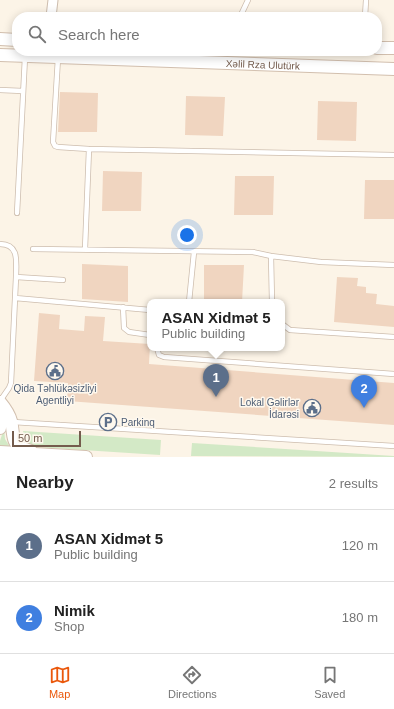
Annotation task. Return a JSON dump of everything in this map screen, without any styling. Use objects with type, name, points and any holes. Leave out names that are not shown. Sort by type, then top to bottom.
[{"type":"main road","points":[[0,39],[12,40]]},
{"type":"main road","points":[[382,48],[394,48]]},
{"type":"main road","name":"Xəlil Rza Ulutürk","points":[[0,55],[12,55]]},
{"type":"main road","name":"Xəlil Rza Ulutürk","points":[[25,56],[67,56]]},
{"type":"main road","name":"Xəlil Rza Ulutürk","points":[[128,56],[394,68]]},
{"type":"main road","points":[[0,402],[6,409],[11,422],[12,435],[17,444],[28,450],[46,455]]},
{"type":"main road","points":[[0,402],[0,428]]},
{"type":"main road","points":[[0,452],[86,457]]},
{"type":"street","points":[[52,12],[53,0]]},
{"type":"lane","points":[[242,12],[248,0]]},
{"type":"lane","points":[[365,12],[366,0]]},
{"type":"lane","points":[[17,213],[25,56]]},
{"type":"lane","points":[[58,57],[54,146],[89,149],[394,155]]},
{"type":"lane","points":[[0,90],[23,91]]},
{"type":"lane","points":[[86,249],[89,149]]},
{"type":"lane","points":[[0,244],[11,247],[16,253],[11,382],[0,402]]},
{"type":"lane","points":[[32,248],[253,252],[271,256],[322,262],[394,266]]},
{"type":"lane","points":[[189,299],[194,252]]},
{"type":"lane","points":[[271,256],[272,299]]},
{"type":"lane","points":[[16,277],[63,280]]},
{"type":"lane","points":[[15,298],[147,310]]},
{"type":"lane","points":[[124,308],[124,328],[129,332],[147,335]]},
{"type":"lane","points":[[285,326],[290,330],[394,337]]},
{"type":"lane","points":[[158,351],[159,355],[164,357],[394,374]]},
{"type":"lane","points":[[11,422],[394,446]]},
{"type":"green space","points":[[4,428],[5,439],[10,447],[0,446]]},
{"type":"green space","points":[[23,431],[161,440],[160,455],[36,447],[29,445],[25,441]]},
{"type":"green space","points":[[192,443],[394,456],[394,457],[191,456]]},
{"type":"building","points":[[60,92],[98,93],[97,132],[58,132]]},
{"type":"building","points":[[186,96],[225,97],[223,136],[185,135]]},
{"type":"building","points":[[318,101],[357,102],[356,141],[317,140]]},
{"type":"building","points":[[103,171],[142,172],[141,211],[102,211]]},
{"type":"building","points":[[235,176],[274,176],[273,215],[234,215]]},
{"type":"building","points":[[365,180],[394,180],[394,219],[364,219]]},
{"type":"building","points":[[82,264],[128,266],[128,302],[82,299]]},
{"type":"building","points":[[204,265],[244,265],[242,299],[204,299]]},
{"type":"building","points":[[337,277],[358,278],[357,286],[366,287],[366,293],[377,294],[376,304],[394,306],[394,327],[334,322]]},
{"type":"building","points":[[39,313],[60,315],[59,329],[84,331],[85,316],[105,317],[103,341],[147,344],[147,351],[150,351],[149,364],[394,383],[394,425],[67,401],[68,383],[34,381]]},
{"type":"place","name":"Qida Təhlükəsizliyi Agentliyi","points":[[55,371]]},
{"type":"place","name":"ASAN Xidmət 5","points":[[216,397]]},
{"type":"place","name":"Lokal Gəlirlər İdarəsi","points":[[312,408]]},
{"type":"place","name":"Nimik","points":[[364,408]]},
{"type":"place","name":"Parkinq","points":[[108,422]]}]
